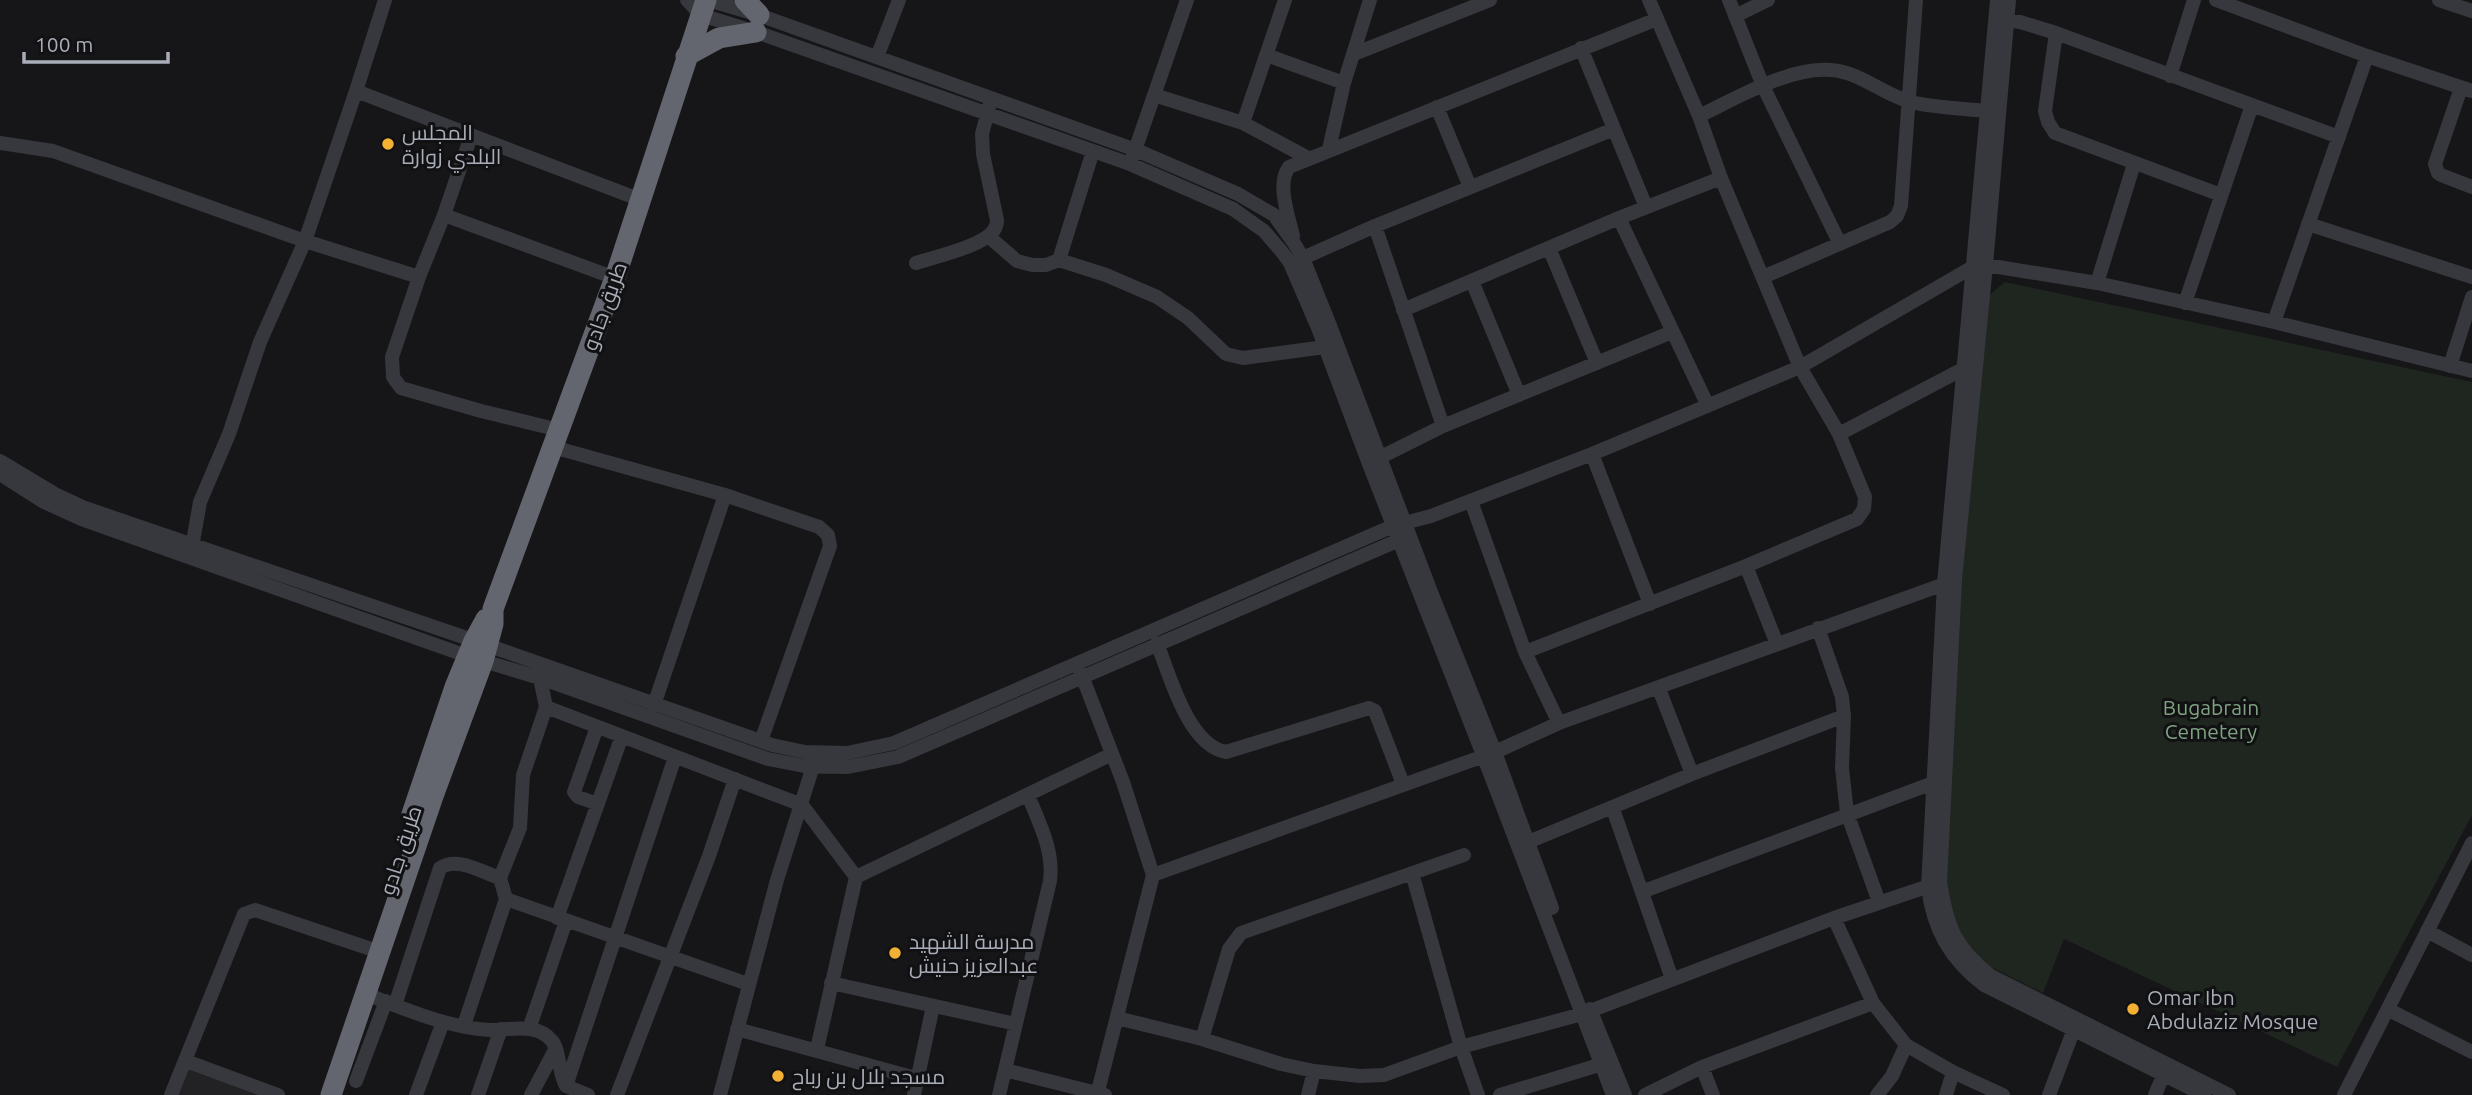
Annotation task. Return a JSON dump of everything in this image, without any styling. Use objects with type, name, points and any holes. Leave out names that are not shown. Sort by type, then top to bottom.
[{"type":"highway","name":"طريق جادو","points":[[331,1095],[433,796],[478,651],[615,278],[701,4]]},
{"type":"highway","points":[[686,56],[754,16]]},
{"type":"highway","name":"طريق جادو","points":[[317,1095],[426,769],[478,651]]},
{"type":"street","points":[[192,551],[196,513],[229,434],[260,342],[305,241],[385,0]]},
{"type":"street","points":[[877,57],[899,0]]},
{"type":"street","points":[[1130,164],[1187,0]]},
{"type":"street","points":[[1243,123],[1284,0]]},
{"type":"street","points":[[1329,149],[1344,83],[1370,0]]},
{"type":"street","points":[[1525,652],[1857,520],[1864,509],[1865,497],[1839,434],[1800,367],[1721,178],[1699,116],[1649,0]]},
{"type":"street","points":[[1729,0],[1763,86],[1840,244]]},
{"type":"street","points":[[1735,16],[1768,0]]},
{"type":"street","points":[[1763,277],[1890,222],[1897,216],[1901,206],[1916,0]]},
{"type":"street","points":[[1949,582],[1986,265],[2001,19],[1997,0]]},
{"type":"street","points":[[2009,0],[2001,19],[1987,111],[1971,268],[1949,582],[1931,910],[1949,951],[1965,971],[1984,985],[2076,1025],[2166,1070],[2229,1095]]},
{"type":"street","points":[[2170,76],[2194,0]]},
{"type":"street","points":[[2217,0],[2367,57],[2467,90],[2435,164],[2441,175],[2472,187]]},
{"type":"street","points":[[2439,0],[2472,11]]},
{"type":"street","points":[[1354,54],[1485,1]]},
{"type":"street","points":[[701,4],[754,16],[877,57],[1233,209],[1264,231],[1290,263],[1402,531],[1606,1063],[1613,1095]]},
{"type":"street","points":[[754,16],[990,106],[1136,150],[1256,203],[1274,215],[1303,258],[1379,458],[1402,531]]},
{"type":"street","points":[[1294,243],[1286,202],[1284,173],[1289,167],[1657,19]]},
{"type":"street","points":[[2001,19],[2056,33],[2339,137]]},
{"type":"street","points":[[2056,33],[2045,111],[2055,133],[2221,195]]},
{"type":"street","points":[[1581,48],[1646,207]]},
{"type":"street","points":[[1266,55],[1344,83]]},
{"type":"street","points":[[2274,322],[2367,57]]},
{"type":"street","points":[[1699,116],[1763,86],[1811,70],[1834,70],[1857,76],[1910,102],[1987,111]]},
{"type":"street","points":[[356,91],[641,200]]},
{"type":"street","points":[[1154,95],[1243,123],[1308,158]]},
{"type":"street","points":[[2185,303],[2252,105]]},
{"type":"street","points":[[916,263],[968,245],[988,236],[995,229],[997,219],[982,154],[982,134],[990,106]]},
{"type":"street","points":[[1437,107],[1470,187]]},
{"type":"street","points":[[1303,258],[1614,129]]},
{"type":"street","points":[[471,136],[419,277],[392,357],[391,371],[401,388],[819,527],[828,535],[830,546],[761,741]]},
{"type":"street","points":[[0,143],[53,151],[305,241],[419,277]]},
{"type":"street","points":[[1059,260],[1093,151]]},
{"type":"street","points":[[2097,283],[2134,164]]},
{"type":"street","points":[[1403,310],[1619,218],[1721,178]]},
{"type":"street","points":[[444,215],[615,278]]},
{"type":"street","points":[[1619,218],[1707,406]]},
{"type":"street","points":[[2308,224],[2472,278]]},
{"type":"street","points":[[1375,226],[1443,426]]},
{"type":"street","points":[[988,236],[1017,261],[1046,265],[1059,260],[1106,275],[1157,297],[1188,318],[1226,355],[1243,358],[1325,347]]},
{"type":"street","points":[[1549,248],[1597,363]]},
{"type":"street","points":[[1079,669],[1157,643],[1431,516],[1592,454],[1800,367],[1971,268],[1986,265],[2097,283],[2274,322],[2472,371]]},
{"type":"street","points":[[1472,281],[1519,395]]},
{"type":"street","points":[[2450,366],[2472,298]]},
{"type":"street","points":[[1379,458],[1443,426],[1672,332]]},
{"type":"street","points":[[1839,434],[1963,369]]},
{"type":"street","points":[[1592,454],[1650,604]]},
{"type":"street","points":[[0,461],[70,501],[192,551]]},
{"type":"street","points":[[3,477],[62,511],[192,551],[478,651],[761,741],[805,752],[815,759]]},
{"type":"street","points":[[654,705],[725,495]]},
{"type":"street","points":[[1471,501],[1525,652],[1559,723]]},
{"type":"street","points":[[478,651],[540,678],[768,759],[815,759],[894,743],[1079,669],[1402,531]]},
{"type":"street","points":[[1746,566],[1777,643]]},
{"type":"street","points":[[1153,875],[1489,753],[1559,723],[1949,582]]},
{"type":"street","points":[[1818,628],[1843,697],[1842,768],[1847,813],[1879,902]]},
{"type":"street","points":[[1157,643],[1186,716],[1207,744],[1217,750],[1226,752],[1369,708],[1376,710],[1403,784]]},
{"type":"street","points":[[1005,1070],[1100,1094],[1153,875],[1112,754],[1079,669]]},
{"type":"street","points":[[464,1025],[506,900],[500,878],[520,828],[523,775],[547,707],[540,678]]},
{"type":"street","points":[[1659,689],[1692,774]]},
{"type":"street","points":[[547,707],[802,805],[856,877]]},
{"type":"street","points":[[1523,844],[1614,809],[1692,774],[1844,716]]},
{"type":"street","points":[[597,727],[574,792],[578,797],[598,804]]},
{"type":"street","points":[[529,1029],[598,804],[622,736]]},
{"type":"street","points":[[856,877],[1112,754]]},
{"type":"street","points":[[566,1086],[675,757]]},
{"type":"street","points":[[719,1095],[777,880],[815,759]]},
{"type":"street","points":[[617,1095],[709,856],[735,779]]},
{"type":"street","points":[[1644,891],[1939,780]]},
{"type":"street","points":[[999,1095],[1052,866],[1050,852],[1028,794]]},
{"type":"street","points":[[1614,809],[1672,979]]},
{"type":"street","points":[[2344,1095],[2427,931],[2466,869],[2472,843]]},
{"type":"street","points":[[1202,1039],[1229,949],[1241,933],[1464,855]]},
{"type":"street","points":[[356,1081],[391,1003],[439,869],[446,864],[460,864],[500,878]]},
{"type":"street","points":[[1412,873],[1461,1047],[1478,1095]]},
{"type":"street","points":[[817,1049],[856,877]]},
{"type":"street","points":[[1117,1018],[1314,1071],[1360,1076],[1384,1075],[1461,1047],[1586,1012],[1834,918],[1934,884]]},
{"type":"street","points":[[506,900],[748,984]]},
{"type":"street","points":[[171,1095],[244,915],[250,910],[368,948]]},
{"type":"street","points":[[1834,918],[1873,1003],[1906,1045],[1953,1072],[2003,1095]]},
{"type":"street","points":[[2427,931],[2472,955]]},
{"type":"street","points":[[831,983],[1016,1024]]},
{"type":"street","points":[[366,994],[443,1021],[491,1030],[529,1029],[551,1038],[556,1048],[560,1075],[566,1086],[588,1095]]},
{"type":"street","points":[[1645,1095],[1702,1067],[1873,1003]]},
{"type":"street","points":[[914,1095],[933,1006]]},
{"type":"street","points":[[2389,1010],[2472,1052]]},
{"type":"street","points":[[416,1095],[443,1021]]},
{"type":"street","points":[[2049,1095],[2076,1025]]},
{"type":"street","points":[[478,1095],[501,1029]]},
{"type":"street","points":[[737,1029],[919,1079]]},
{"type":"street","points":[[1877,1095],[1892,1076],[1906,1045]]},
{"type":"street","points":[[531,1095],[556,1048]]},
{"type":"street","points":[[186,1061],[278,1095]]},
{"type":"street","points":[[1500,1095],[1606,1063]]},
{"type":"street","points":[[1606,1063],[1625,1095]]},
{"type":"street","points":[[1702,1067],[1713,1095]]},
{"type":"street","points":[[2155,1095],[2166,1070]]},
{"type":"street","points":[[2166,1070],[2204,1095]]},
{"type":"street","points":[[1308,1095],[1314,1071]]},
{"type":"street","points":[[1946,1095],[1953,1072]]},
{"type":"shaded area","points":[[188,1066],[262,1095],[176,1095]]},
{"type":"green space","name":"Bugabrain Cemetery","points":[[2005,282],[2472,382],[2472,815],[2337,1067],[2064,939],[2043,993],[1993,968],[1975,956],[1960,938],[1942,890],[1957,592],[1983,300]]},
{"type":"place","name":"المجلس البلدي زوارة","points":[[388,144]]},
{"type":"place","name":"مدرسة الشهيد عبدالعزيز حنيش","points":[[895,953]]},
{"type":"place","name":"Omar Ibn Abdulaziz Mosque","points":[[2133,1009]]},
{"type":"place","name":"مسجد بلال بن رباح","points":[[778,1076]]}]
